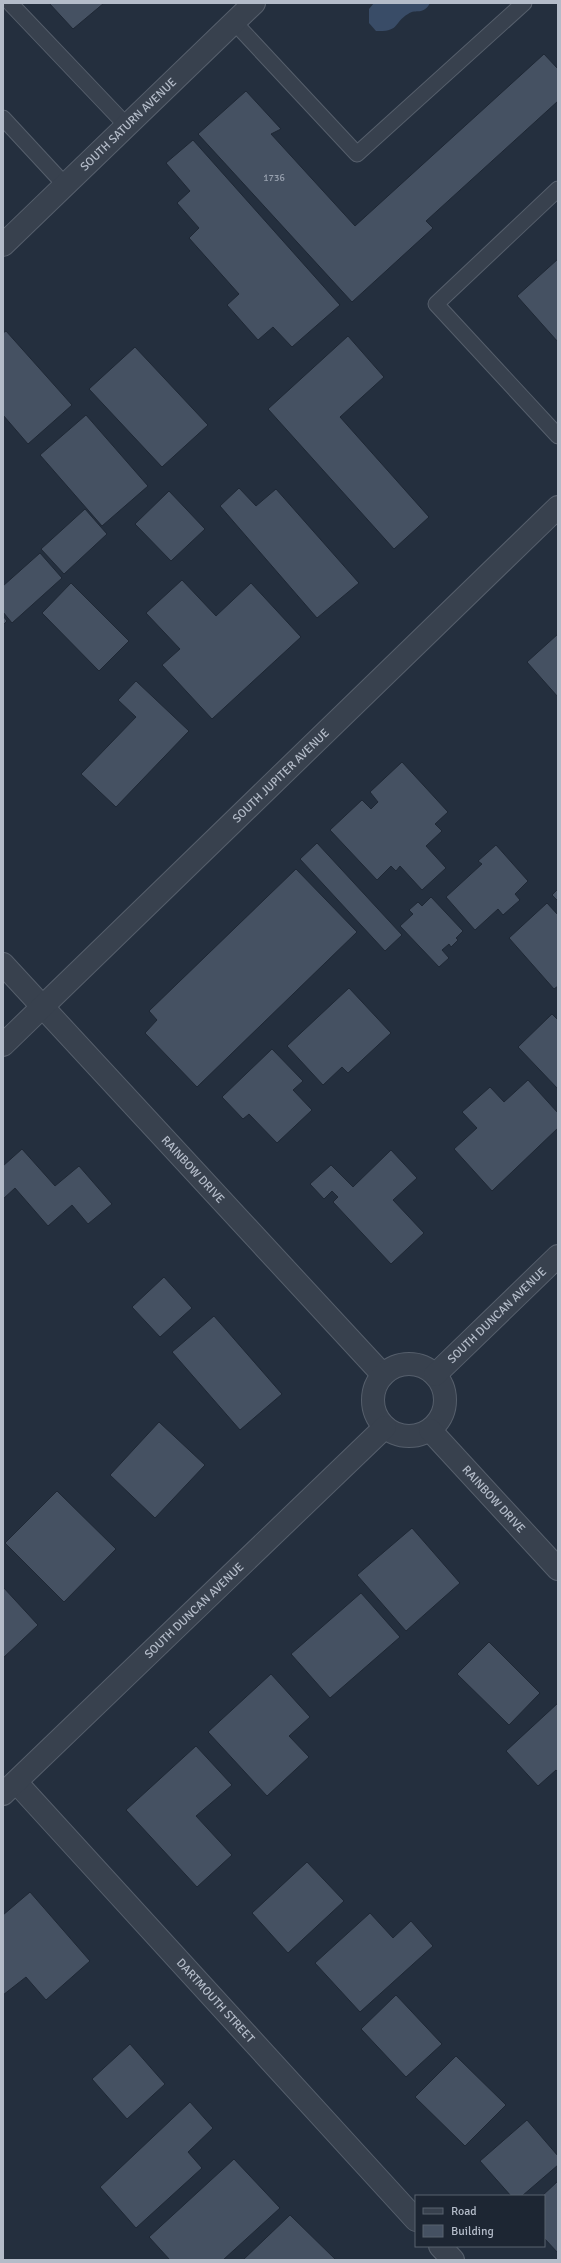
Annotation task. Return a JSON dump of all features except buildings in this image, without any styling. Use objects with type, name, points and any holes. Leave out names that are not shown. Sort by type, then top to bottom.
[{"type":"street","name":"SOUTH SATURN AVENUE","points":[[4,241],[127,126],[254,3]]},
{"type":"street","name":"SOUTH JUPITER AVENUE","points":[[3,1045],[558,507]]},
{"type":"street","name":"RAINBOW DRIVE","points":[[3,964],[383,1374]]},
{"type":"street","name":"SOUTH DUNCAN AVENUE","points":[[435,1375],[558,1256]]},
{"type":"street","points":[[403,1364],[415,1364],[426,1368],[435,1375],[442,1385],[446,1398],[444,1410],[439,1421],[430,1430],[419,1435],[407,1436],[394,1434],[377,1418],[373,1401],[376,1384],[383,1374],[403,1364]]},
{"type":"street","name":"SOUTH DUNCAN AVENUE","points":[[10,1788],[385,1427]]},
{"type":"street","name":"RAINBOW DRIVE","points":[[430,1430],[558,1568]]},
{"type":"street","name":"DARTMOUTH STREET","points":[[10,1788],[415,2219]]},
{"type":"street","points":[[441,2247],[453,2260]]},
{"type":"lane","points":[[10,3],[127,126]]},
{"type":"lane","points":[[234,22],[357,154],[524,3]]},
{"type":"lane","points":[[3,118],[65,184]]},
{"type":"lane","points":[[558,189],[436,304],[558,436]]},
{"type":"water","points":[[374,3],[430,3],[422,11],[411,12],[403,17],[393,28],[384,31],[376,31],[369,23],[369,9]]}]
